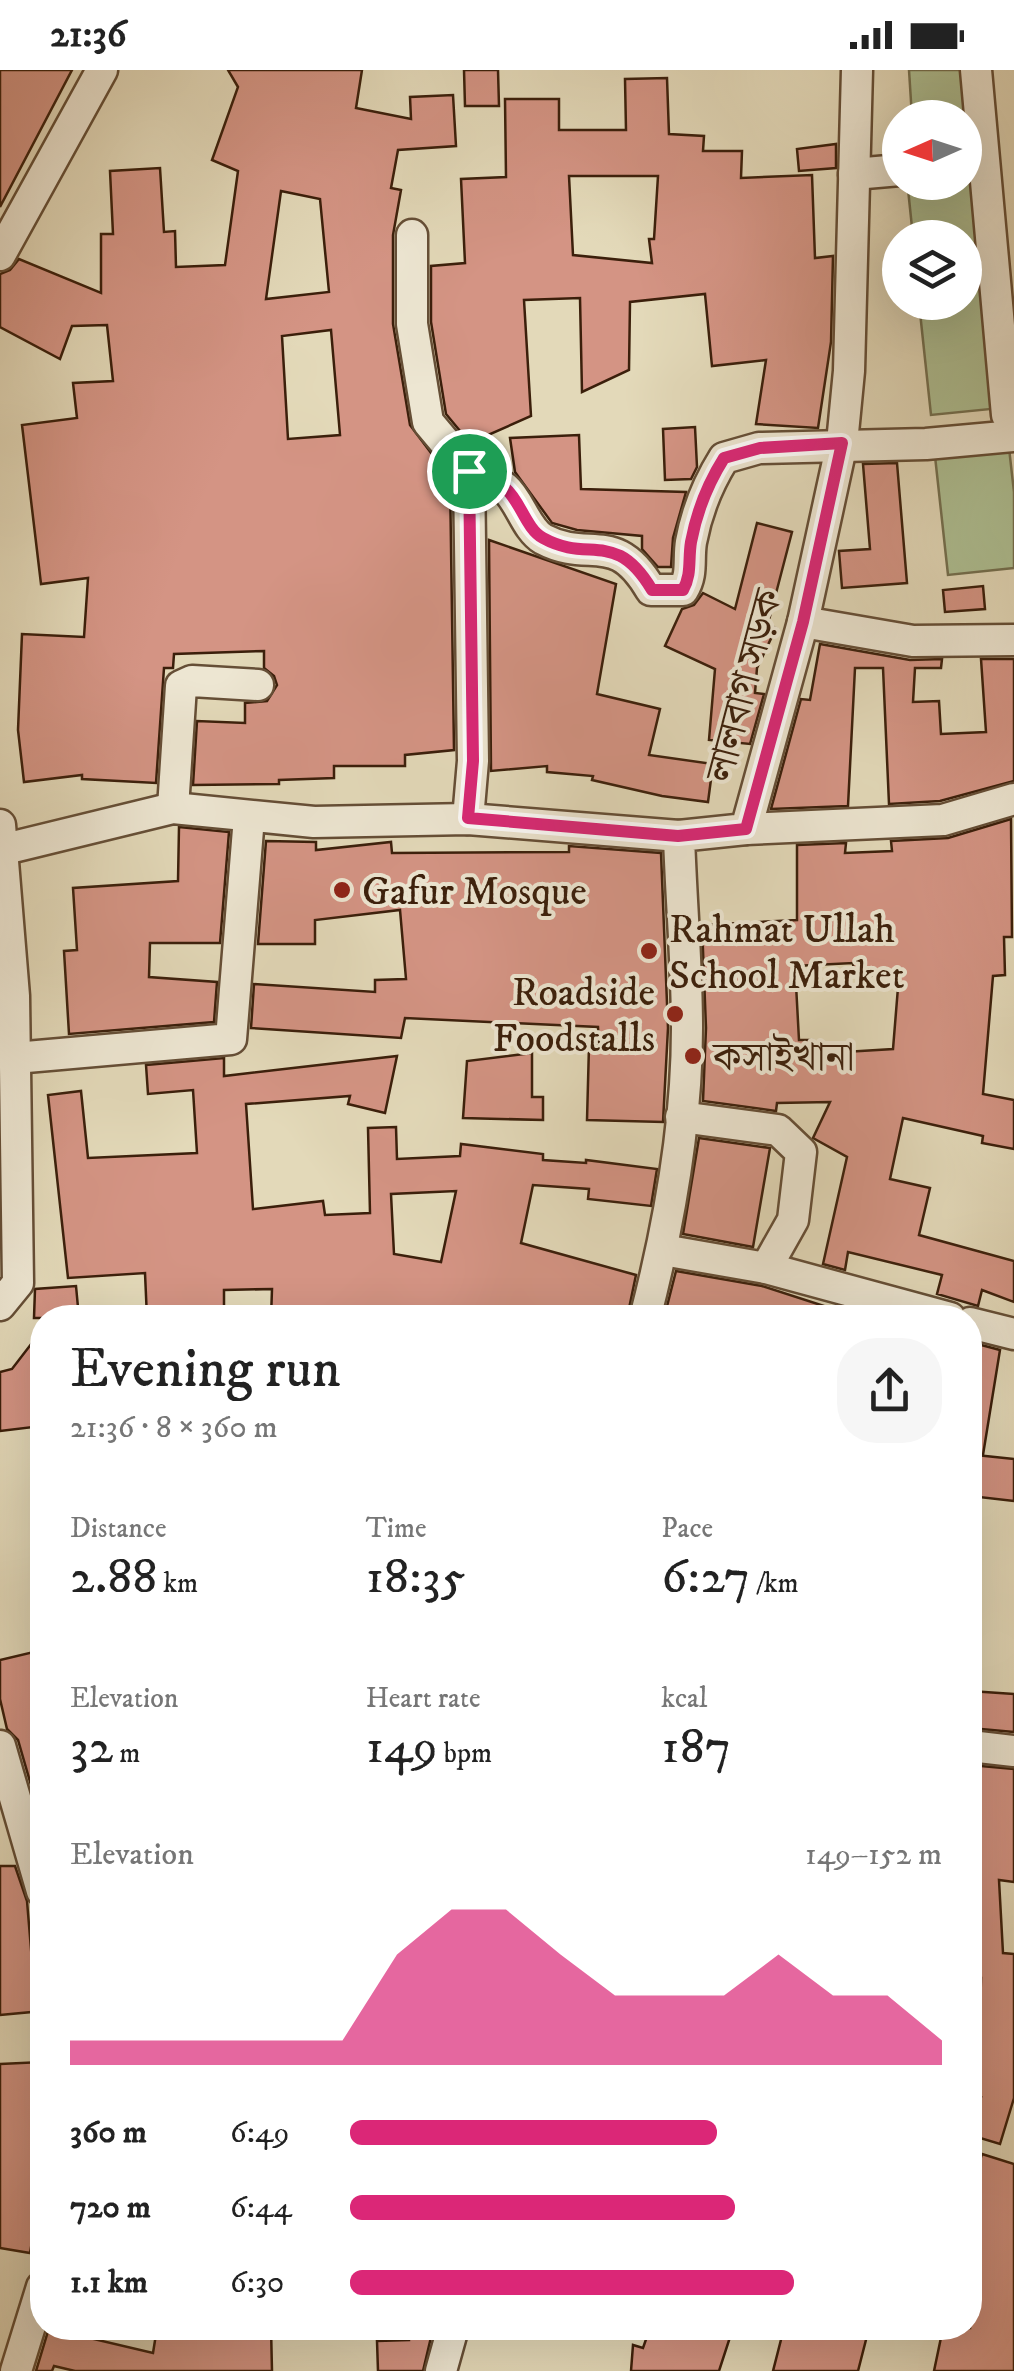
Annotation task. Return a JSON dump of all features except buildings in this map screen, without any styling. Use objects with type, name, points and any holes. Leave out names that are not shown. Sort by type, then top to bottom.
[{"type":"street","points":[[0,255],[102,70]]},
{"type":"street","name":"লালবাগ সড়ক","points":[[173,808],[314,822],[468,818],[678,836],[746,829],[803,622],[842,443],[848,370],[857,70]]},
{"type":"street","points":[[412,235],[412,324],[428,422],[469,471],[505,487],[541,538],[570,546],[606,548],[637,565],[652,590],[683,590],[690,578],[690,546],[703,493],[724,458],[760,448],[842,443],[926,444],[1011,426],[988,161],[976,70]]},
{"type":"street","points":[[854,174],[882,172]]},
{"type":"street","points":[[468,818],[473,761],[469,471]]},
{"type":"street","points":[[803,622],[913,641],[1014,640]]},
{"type":"street","points":[[0,1305],[18,1282],[14,996],[1,838],[173,808],[181,686],[192,681],[258,686]]},
{"type":"street","points":[[746,829],[943,820],[1014,799]]},
{"type":"street","points":[[15,1058],[231,1039],[250,817]]},
{"type":"street","points":[[648,1305],[662,1250],[682,1117],[687,1030],[678,836]]},
{"type":"street","points":[[682,1117],[778,1130],[801,1152],[793,1220],[766,1268]]},
{"type":"street","points":[[662,1250],[766,1268],[902,1305]]},
{"type":"street","points":[[982,1326],[1014,1334]]},
{"type":"street","points":[[0,1746],[30,1846]]},
{"type":"street","points":[[982,1747],[1014,1751]]},
{"type":"street","points":[[16,2371],[30,2326]]},
{"type":"street","points":[[441,2371],[450,2340]]},
{"type":"green space","points":[[909,70],[973,70],[975,100],[911,100]]},
{"type":"green space","points":[[982,166],[986,166],[1011,407],[931,415],[921,320],[982,320],[982,220],[911,220],[909,200],[982,200]]},
{"type":"green space","points":[[1008,439],[1014,492],[1014,568],[948,575],[934,447]]},
{"type":"place","name":"Gafur Mosque","points":[[342,890]]},
{"type":"place","name":"Rahmat Ullah School Market","points":[[649,951]]},
{"type":"place","name":"Roadside Foodstalls","points":[[675,1014]]},
{"type":"place","name":"কসাইখানা","points":[[693,1056]]},
{"type":"route","points":[[842,443],[803,622],[746,829],[678,836],[468,818],[473,761],[469,471],[505,487],[541,538],[570,546],[606,548],[637,565],[652,590],[683,590],[690,578],[690,546],[703,493],[724,458],[760,448],[842,443]]}]
